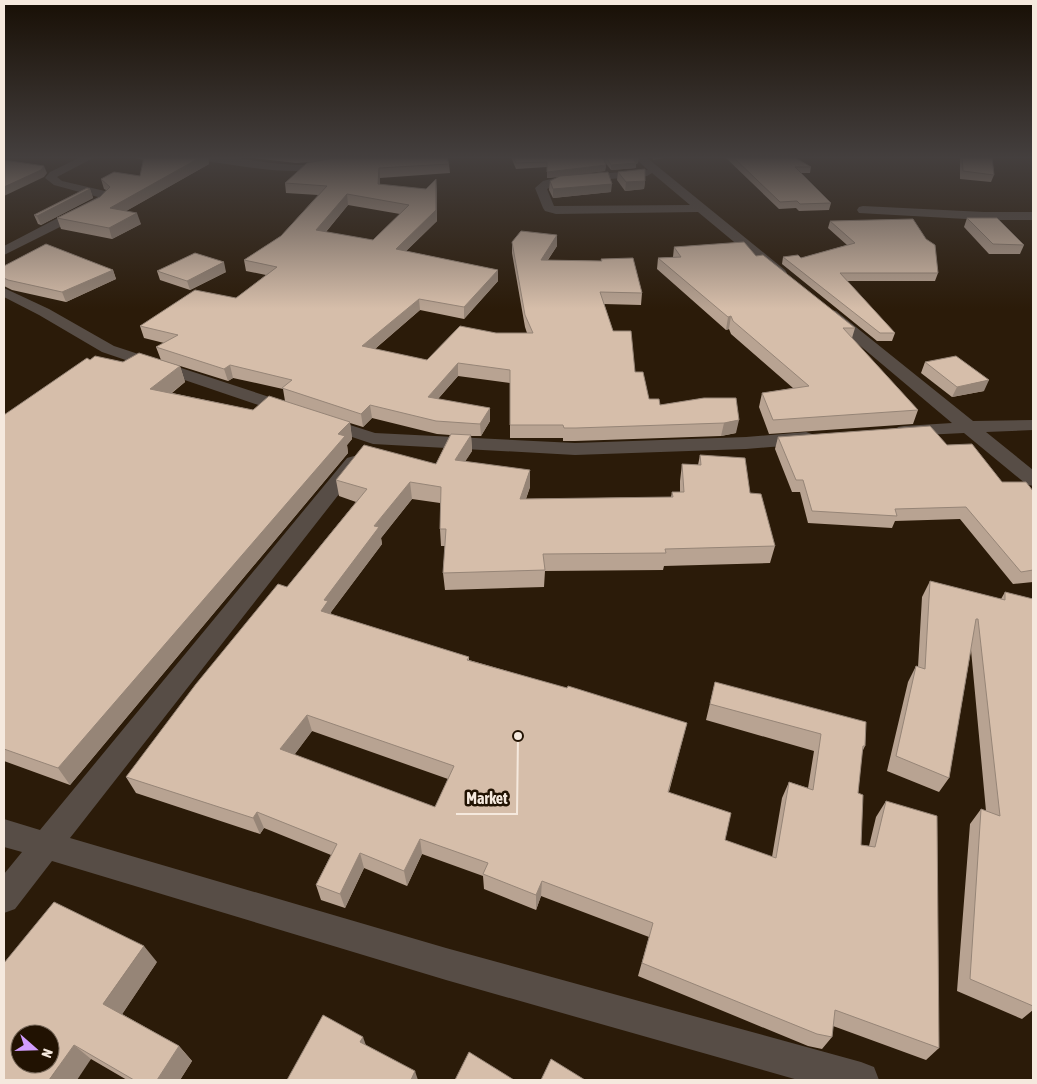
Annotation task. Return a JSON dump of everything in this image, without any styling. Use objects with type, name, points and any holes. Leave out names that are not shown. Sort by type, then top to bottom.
[{"type":"street","points":[[4,250],[89,208]]},
{"type":"street","points":[[549,208],[556,210],[701,208],[793,283]]},
{"type":"street","points":[[863,210],[984,216],[1033,216]]},
{"type":"street","points":[[4,292],[44,312],[108,349],[373,438],[575,449],[746,443],[824,437]]},
{"type":"street","points":[[816,302],[1033,480]]},
{"type":"street","points":[[92,359],[108,349]]},
{"type":"street","points":[[891,432],[1033,425]]},
{"type":"street","points":[[4,898],[373,438]]},
{"type":"street","points":[[4,833],[446,964],[861,1080]]},
{"type":"building","points":[[49,208],[54,208],[37,216],[34,215]]},
{"type":"building","points":[[78,208],[111,208],[137,213],[109,228],[57,218]]},
{"type":"building","points":[[307,208],[335,208],[316,230],[373,240],[406,208],[436,208],[436,210],[396,249],[498,270],[464,307],[419,299],[362,346],[427,360],[460,326],[496,333],[533,333],[525,315],[512,242],[521,231],[557,235],[541,260],[602,261],[601,259],[633,258],[642,293],[600,292],[613,331],[631,331],[635,372],[643,372],[649,399],[659,399],[660,405],[704,398],[736,398],[739,420],[724,423],[576,428],[564,428],[563,425],[510,425],[510,370],[458,363],[428,397],[490,408],[480,424],[436,421],[370,405],[361,414],[282,388],[292,380],[230,365],[224,369],[156,347],[178,335],[140,326],[195,290],[236,298],[277,267],[244,260],[281,236]]},
{"type":"building","points":[[967,218],[997,218],[1024,245],[993,244]]},
{"type":"building","points":[[913,219],[926,239],[935,245],[938,273],[840,273],[895,333],[880,333],[783,257],[798,255],[801,258],[855,243],[830,221]]},
{"type":"building","points":[[744,242],[756,256],[763,255],[855,328],[843,328],[918,410],[773,420],[762,393],[809,386],[733,321],[731,316],[728,317],[658,258],[681,257],[674,247]]},
{"type":"building","points":[[46,244],[113,270],[62,292],[4,278],[4,266]]},
{"type":"building","points":[[195,253],[224,262],[187,281],[157,271]]},
{"type":"building","points":[[139,353],[180,366],[150,389],[253,410],[269,396],[350,422],[338,434],[345,436],[58,768],[4,749],[4,415],[87,358],[90,360],[95,356],[123,362]]},
{"type":"building","points":[[956,356],[989,380],[957,387],[925,362]]},
{"type":"building","points":[[930,426],[947,445],[972,444],[1002,482],[1026,482],[1033,491],[1033,570],[1021,572],[966,507],[895,509],[897,516],[812,511],[803,480],[796,480],[778,437]]},
{"type":"building","points":[[451,434],[471,435],[455,460],[530,470],[520,499],[673,497],[672,492],[684,492],[682,464],[701,465],[700,455],[745,458],[750,493],[761,494],[775,546],[665,549],[666,553],[543,554],[545,570],[443,573],[446,529],[440,529],[441,487],[410,482],[374,526],[379,527],[324,600],[328,601],[321,611],[469,657],[467,660],[567,688],[568,686],[687,723],[668,792],[731,813],[725,840],[776,858],[789,782],[813,790],[821,734],[710,704],[715,682],[866,722],[865,746],[863,746],[858,793],[863,795],[861,845],[875,847],[886,801],[937,816],[939,1048],[835,1010],[832,1037],[817,1034],[642,963],[653,923],[542,881],[536,895],[483,874],[488,863],[420,839],[404,871],[360,853],[340,894],[316,885],[337,844],[257,812],[253,818],[126,777],[196,684],[278,584],[287,587],[367,489],[336,480],[364,445],[436,464]],"holes":[[[307,715],[454,766],[435,807],[280,749]]]},
{"type":"building","points":[[930,581],[1005,600],[1005,592],[1033,599],[1033,1006],[970,979],[981,809],[1000,816],[978,619],[976,619],[949,778],[896,756],[916,666],[925,669]]},
{"type":"building","points":[[54,902],[144,946],[103,1004],[179,1046],[157,1080],[134,1080],[74,1045],[60,1065],[60,1024],[10,1024],[10,1074],[53,1074],[49,1080],[4,1080],[4,963]]},
{"type":"building","points":[[323,1015],[363,1037],[360,1042],[415,1071],[411,1080],[287,1080]]},
{"type":"building","points":[[469,1052],[514,1080],[455,1080]]},
{"type":"building","points":[[551,1059],[585,1080],[541,1080]]},
{"type":"place","name":"Market","points":[[518,736]]}]
